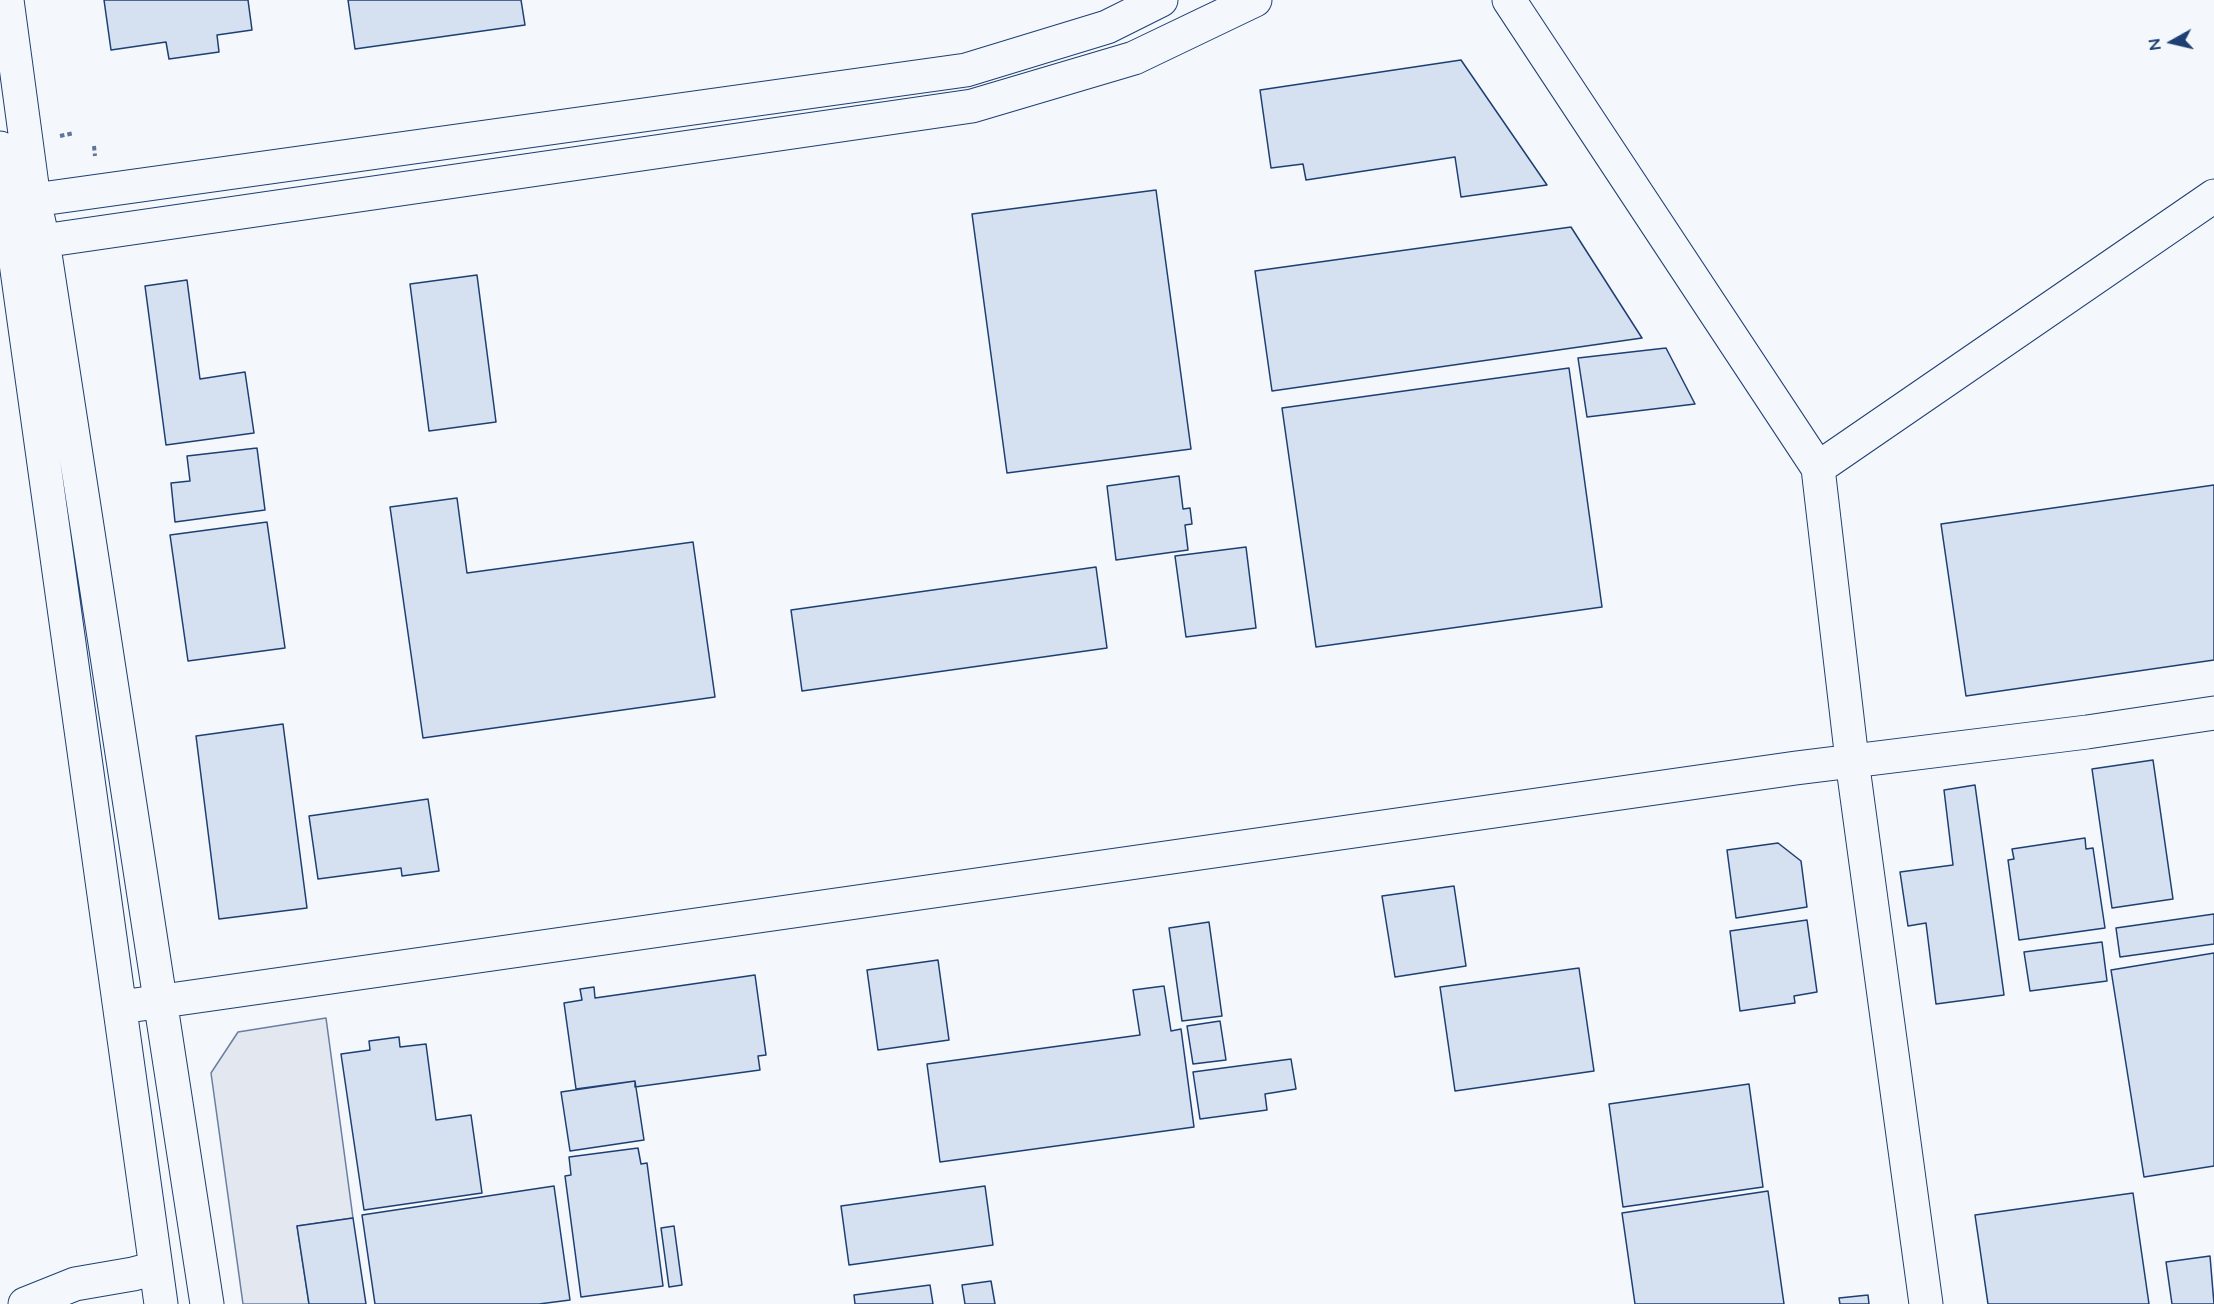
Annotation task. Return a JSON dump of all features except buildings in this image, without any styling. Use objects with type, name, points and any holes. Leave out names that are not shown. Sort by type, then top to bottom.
[{"type":"street","points":[[6,0],[22,203],[159,1002],[207,1304]]},
{"type":"street","points":[[22,203],[966,70],[1107,27],[1161,0]]},
{"type":"street","points":[[29,243],[972,106],[1134,58],[1255,0]]},
{"type":"street","points":[[1509,0],[1818,468],[1852,760],[1926,1304]]},
{"type":"street","points":[[0,148],[22,203]]},
{"type":"street","points":[[1818,468],[2214,196]]},
{"type":"street","points":[[29,243],[121,1007],[161,1304]]},
{"type":"street","points":[[121,1007],[1852,760],[2087,732],[2214,713]]},
{"type":"street","points":[[25,1304],[75,1284],[156,1268]]},
{"type":"shaded area","points":[[326,1018],[353,1218],[297,1226],[309,1304],[243,1304],[211,1073],[238,1032]]}]
